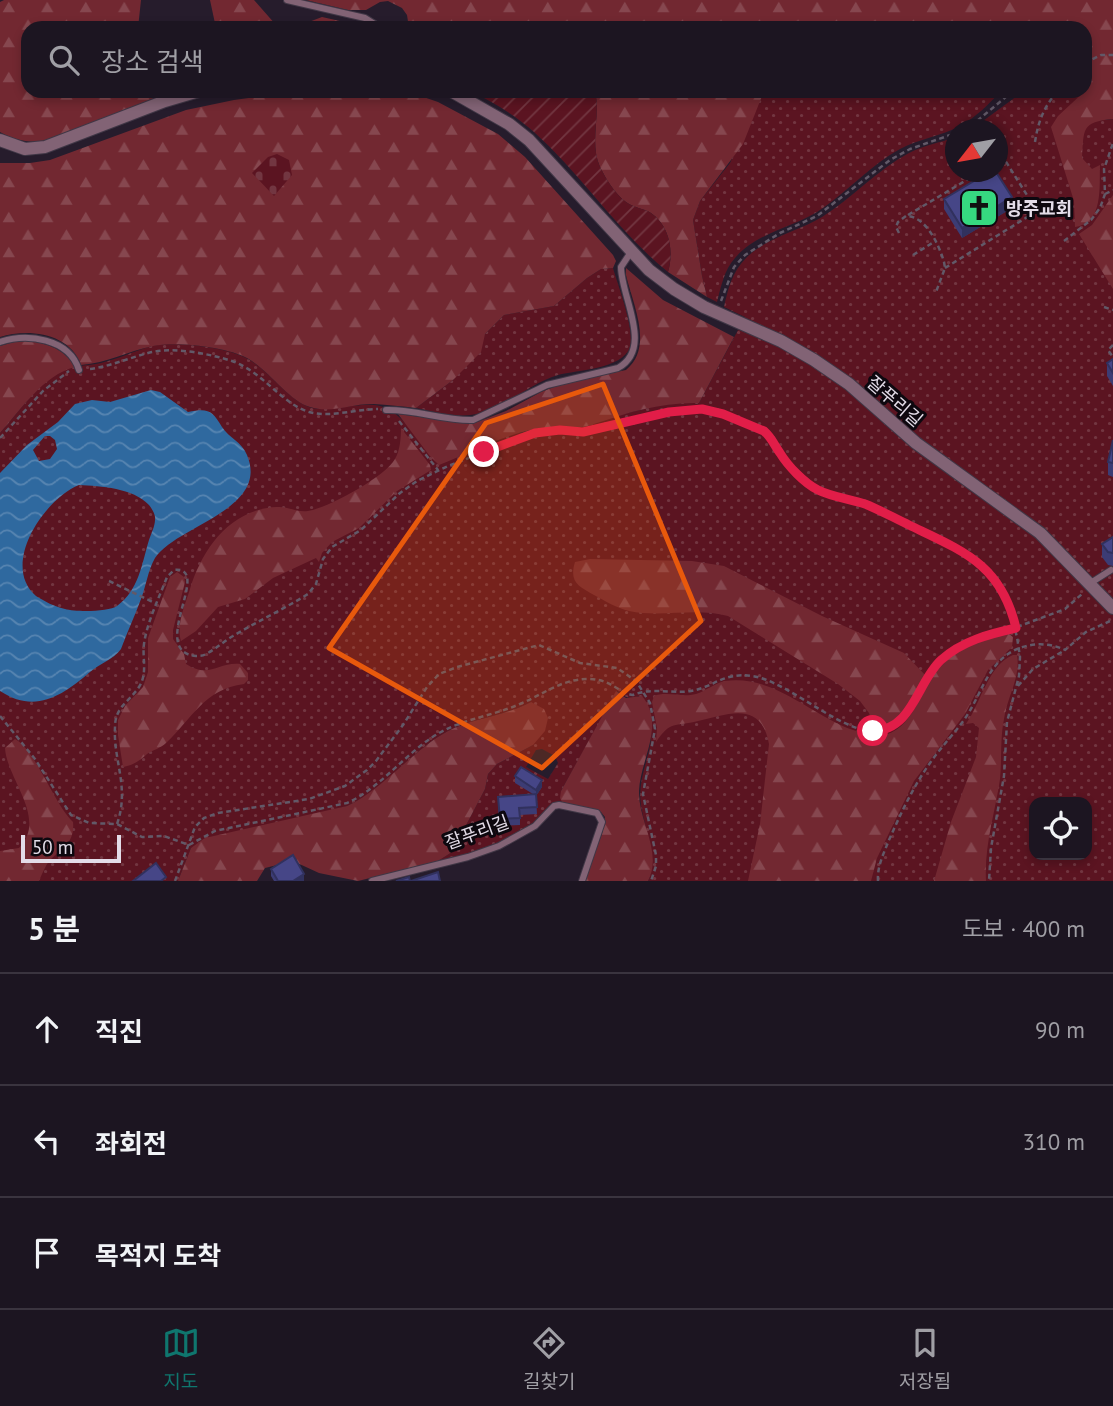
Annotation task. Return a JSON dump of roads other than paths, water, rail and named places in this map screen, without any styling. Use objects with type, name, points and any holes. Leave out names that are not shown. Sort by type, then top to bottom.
[{"type":"street","points":[[2,145],[25,149],[45,147],[178,98]]},
{"type":"street","name":"잘푸리길","points":[[463,98],[509,124],[529,139],[631,252],[674,289],[780,341],[849,384],[916,443],[1040,533],[1086,588],[1113,608]]},
{"type":"lane","points":[[287,0],[369,21]]},
{"type":"lane","points":[[386,410],[473,420],[495,412],[547,385],[625,365],[633,352],[635,332],[621,267],[631,252]]},
{"type":"lane","points":[[0,342],[12,338],[41,339],[71,354],[79,370]]},
{"type":"lane","points":[[1086,588],[1111,570]]},
{"type":"lane","name":"잘푸리길","points":[[372,881],[468,857],[499,846],[536,826],[550,809],[559,805],[597,813],[601,817],[601,830],[582,881]]},
{"type":"water","points":[[151,390],[160,392],[188,412],[209,412],[242,447],[247,455],[251,474],[245,490],[234,503],[166,546],[155,558],[139,605],[118,653],[58,695],[36,701],[13,698],[0,691],[0,473],[27,445],[58,422],[75,404],[92,400],[110,402]],"holes":[[[45,436],[55,440],[57,449],[50,459],[39,461],[33,450]],[[79,485],[116,489],[134,495],[149,505],[155,516],[154,527],[135,584],[124,600],[113,608],[84,611],[61,608],[36,596],[26,583],[23,568],[31,534],[52,504]]]},
{"type":"place","name":"방주교회","points":[[979,208]]}]
